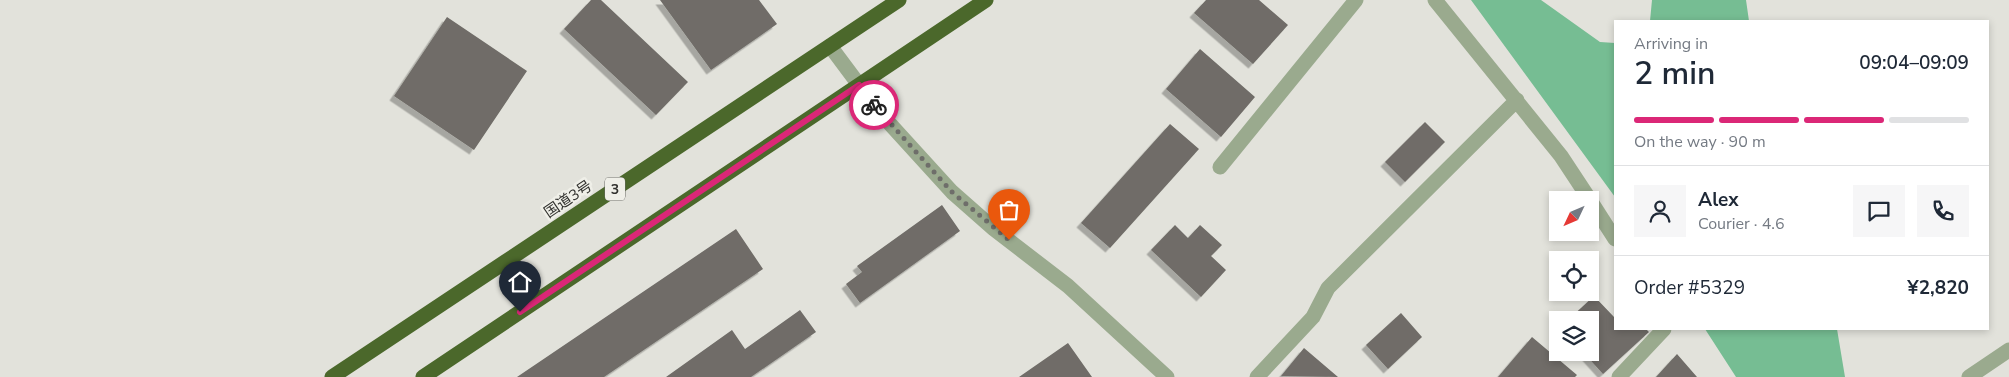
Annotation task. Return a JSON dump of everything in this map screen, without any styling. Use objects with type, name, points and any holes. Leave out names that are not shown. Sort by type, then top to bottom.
[{"type":"highway","name":"国道3号","points":[[332,377],[899,0]]},
{"type":"highway","points":[[423,377],[986,0]]},
{"type":"street","points":[[1220,167],[1356,0]]},
{"type":"street","points":[[1435,0],[1561,156],[1584,191]]},
{"type":"street","points":[[830,46],[880,113],[952,192],[994,228],[1068,286],[1167,377]]},
{"type":"street","points":[[1257,377],[1313,317],[1328,288],[1517,100]]},
{"type":"street","points":[[1599,214],[1614,237]]},
{"type":"street","points":[[1619,377],[1663,330]]},
{"type":"street","points":[[1969,377],[2009,350]]},
{"type":"shaded area","points":[[1471,0],[1541,0],[1600,42],[1614,43],[1614,196]]},
{"type":"shaded area","points":[[1652,0],[1746,0],[1749,20],[1650,20]]},
{"type":"shaded area","points":[[1706,330],[1837,330],[1845,377],[1736,377]]},
{"type":"building","points":[[591,0],[601,0],[688,82],[656,115],[564,29]]},
{"type":"building","points":[[660,0],[759,0],[777,24],[711,70]]},
{"type":"building","points":[[1206,0],[1259,0],[1288,25],[1253,64],[1194,13]]},
{"type":"building","points":[[447,17],[527,71],[474,150],[394,96]]},
{"type":"building","points":[[1200,49],[1255,97],[1221,137],[1166,89]]},
{"type":"building","points":[[1425,122],[1445,142],[1405,182],[1385,162]]},
{"type":"building","points":[[1170,124],[1199,149],[1110,248],[1081,223]]},
{"type":"building","points":[[942,205],[960,231],[860,303],[846,284],[862,272],[857,266]]},
{"type":"building","points":[[1175,225],[1188,238],[1200,225],[1222,245],[1211,256],[1226,270],[1201,297],[1151,250]]},
{"type":"building","points":[[736,229],[763,269],[604,377],[517,377]]},
{"type":"building","points":[[1589,301],[1599,301],[1614,317],[1614,330],[1647,330],[1649,332],[1603,374],[1591,361],[1599,361],[1599,311],[1578,311]]},
{"type":"building","points":[[800,310],[816,332],[751,377],[666,377],[732,330],[745,349]]},
{"type":"building","points":[[1401,313],[1422,337],[1388,369],[1366,345]]},
{"type":"building","points":[[1532,337],[1549,351],[1549,361],[1560,361],[1577,375],[1575,377],[1498,377]]},
{"type":"building","points":[[1068,343],[1092,377],[1019,377]]},
{"type":"building","points":[[1304,348],[1338,377],[1281,376]]},
{"type":"building","points":[[1677,354],[1697,377],[1656,377]]},
{"type":"way so far","points":[[874,105],[952,192],[1009,240]]},
{"type":"route","points":[[520,312],[859,85],[874,105]]}]
